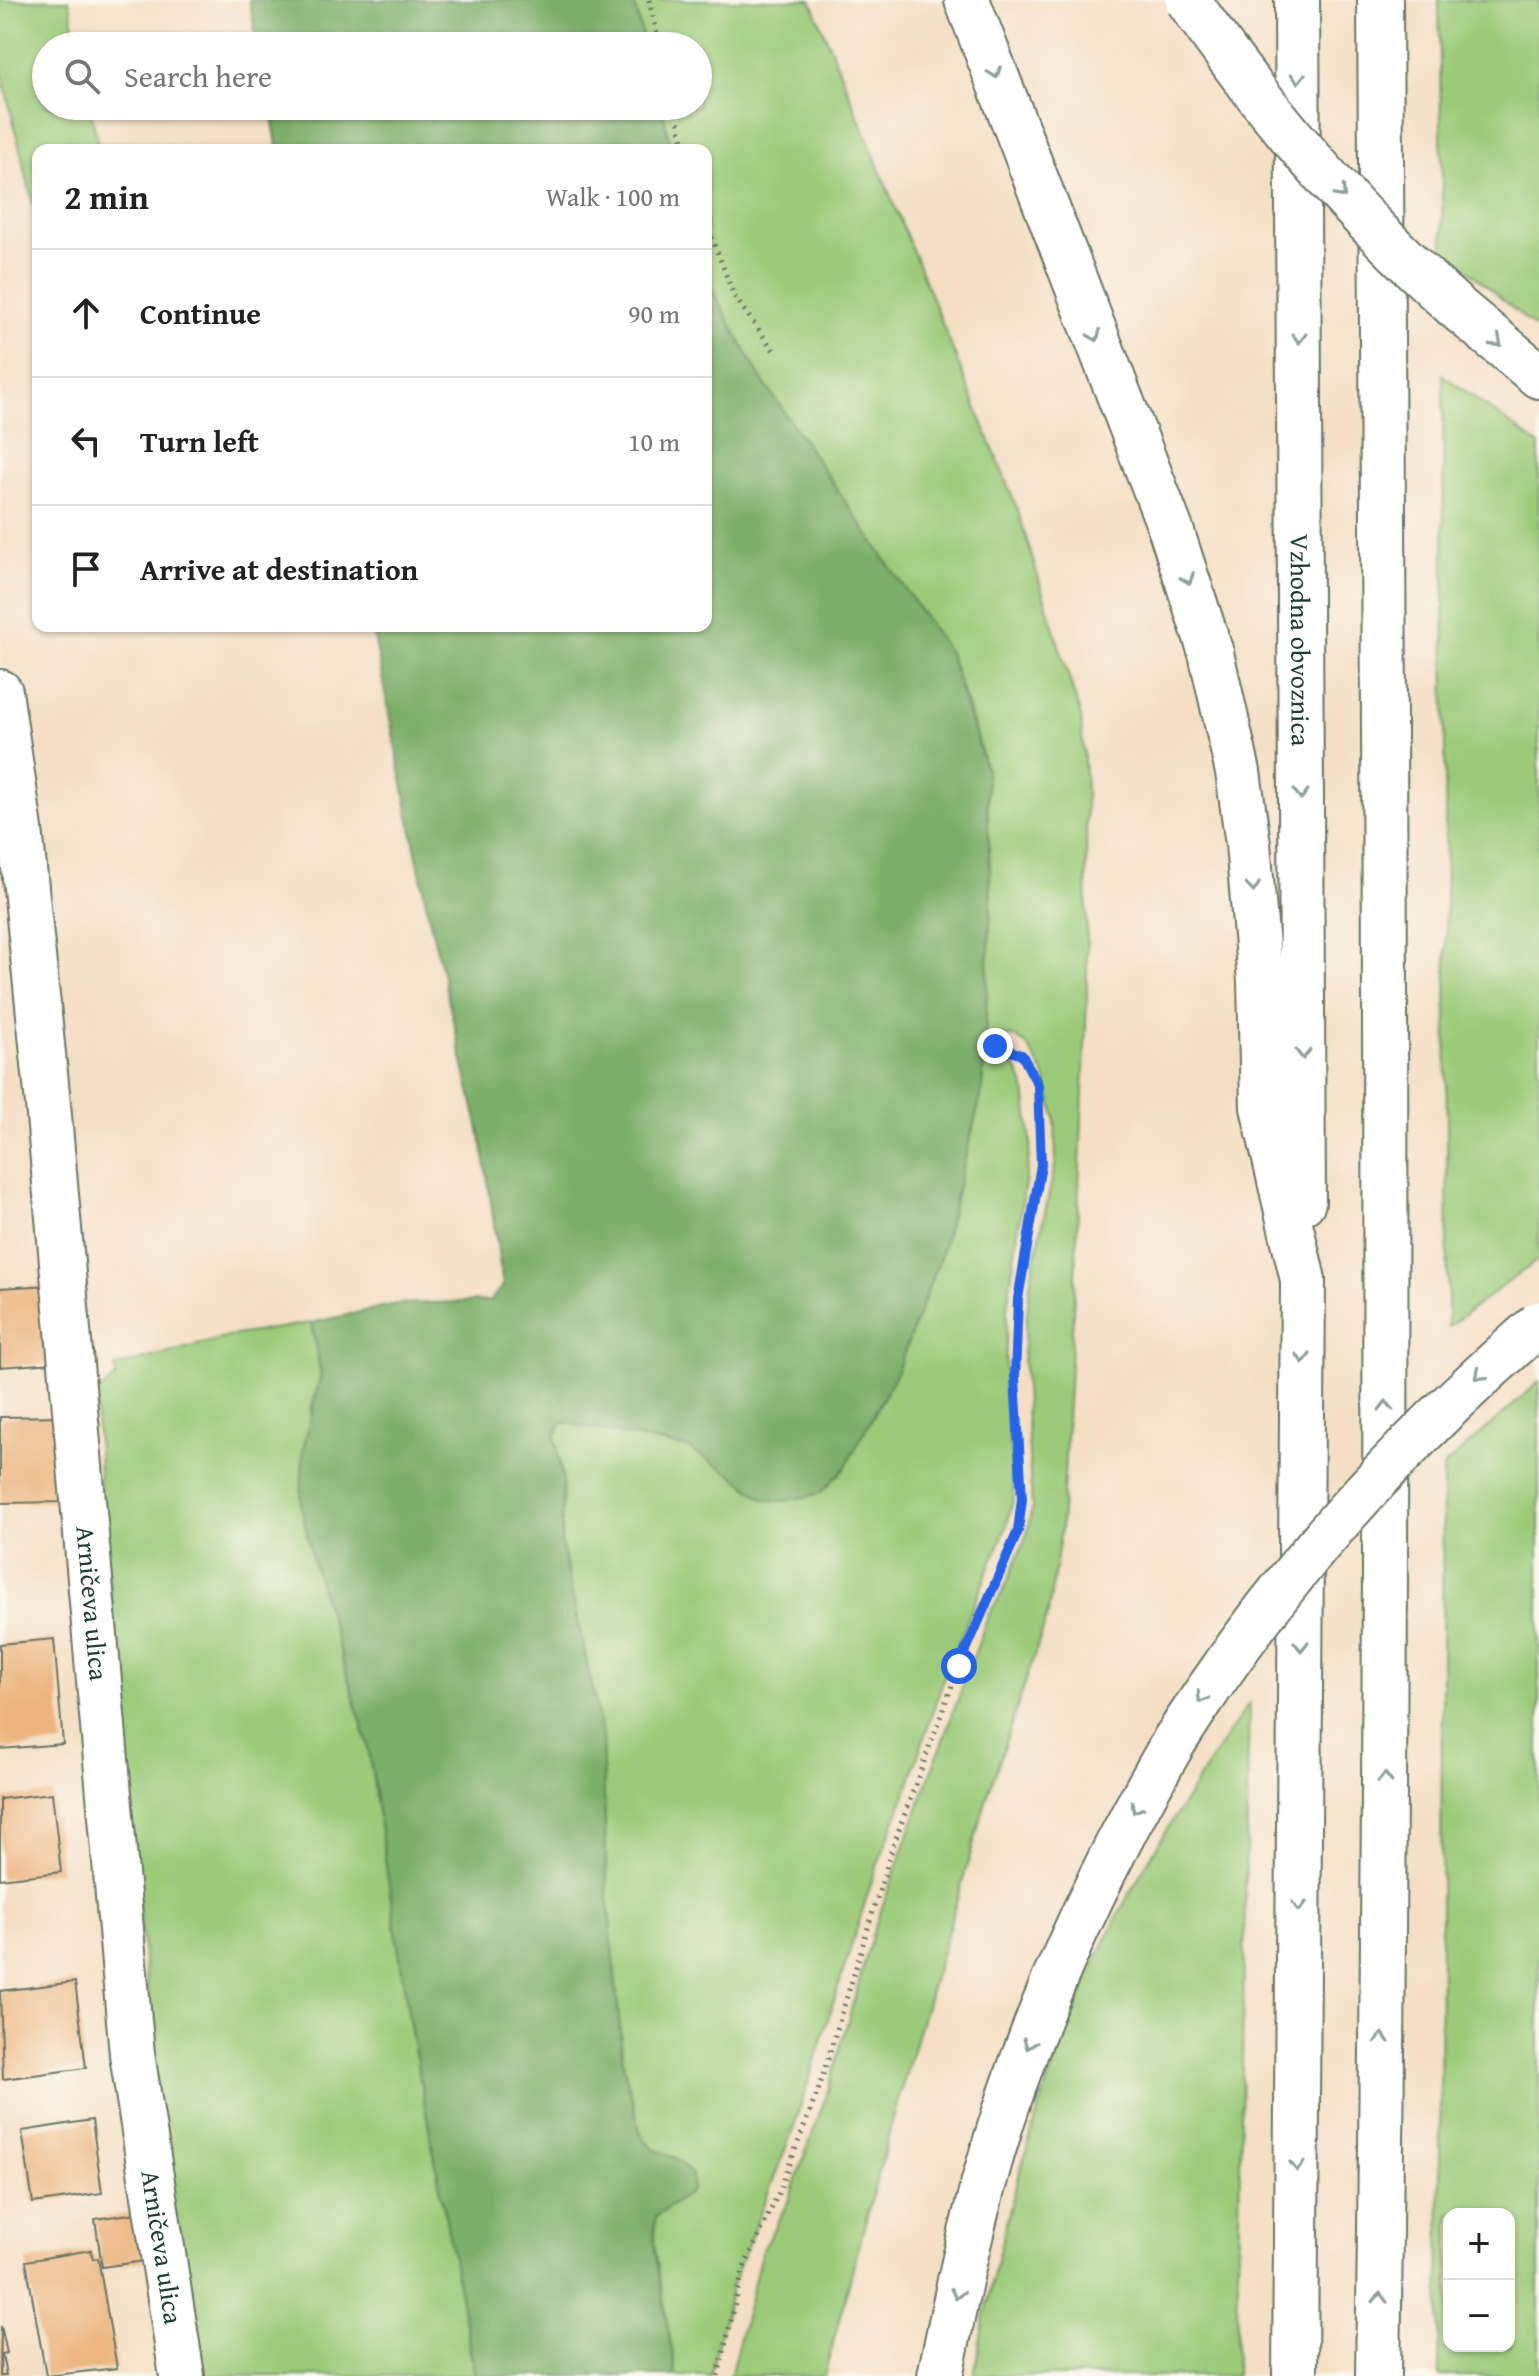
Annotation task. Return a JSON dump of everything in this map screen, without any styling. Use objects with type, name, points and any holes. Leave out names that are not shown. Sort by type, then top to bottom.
[{"type":"main road","points":[[967,0],[1175,543],[1211,653],[1238,772],[1248,844],[1260,981],[1263,1107],[1303,1280],[1295,2376]]},
{"type":"main road","points":[[1188,0],[1290,136],[1342,195],[1426,280],[1539,376]]},
{"type":"main road","name":"Vzhodna obvoznica","points":[[1297,0],[1303,1280]]},
{"type":"main road","points":[[1378,2376],[1387,1075],[1380,0]]},
{"type":"main road","name":"Arničeva ulica","points":[[0,692],[20,829],[47,1093],[132,2054],[182,2376]]},
{"type":"main road","points":[[940,2376],[962,2272],[992,2156],[1029,2043],[1076,1928],[1128,1821],[1210,1685],[1289,1577],[1367,1485],[1453,1399],[1539,1324]]},
{"type":"path","points":[[649,0],[657,32]]},
{"type":"path","points":[[678,120],[684,144]]},
{"type":"path","points":[[712,238],[734,296],[774,351]]},
{"type":"path","points":[[718,2376],[743,2270],[779,2192],[819,2088],[893,1846],[959,1666],[1018,1531],[1022,1499],[1015,1377],[1018,1299],[1041,1165],[1041,1129],[1038,1085],[1022,1055],[995,1046]]},
{"type":"green space","points":[[0,0],[69,0],[75,32],[32,32],[32,120],[93,120],[98,144],[32,144],[32,199],[0,66]]},
{"type":"green space","points":[[249,0],[633,0],[641,32],[255,32]]},
{"type":"green space","points":[[633,0],[811,0],[1017,508],[1081,717],[1086,788],[1087,1000],[1061,1530],[1048,1614],[986,1801],[897,2104],[824,2376],[730,2376],[762,2250],[788,2202],[829,2087],[874,1929],[989,1614],[1004,1590],[1027,1534],[1032,1507],[1023,1354],[1030,1283],[1056,1161],[1055,1117],[1044,1074],[1027,1045],[1014,1037],[985,1035],[991,904],[986,770],[949,653],[760,377],[712,290],[712,144],[670,144],[664,120],[712,120],[712,32],[641,32]]},
{"type":"green space","points":[[1439,0],[1539,0],[1539,331],[1443,248]]},
{"type":"green space","points":[[273,120],[664,120],[670,144],[277,144]]},
{"type":"green space","points":[[712,290],[760,377],[949,653],[986,770],[991,904],[982,1092],[940,1258],[895,1376],[845,1468],[821,1493],[786,1501],[763,1499],[733,1475],[688,1448],[562,1422],[555,1435],[563,1482],[561,1542],[602,1734],[607,1889],[623,2063],[641,2135],[654,2149],[676,2158],[692,2174],[692,2191],[655,2217],[654,2244],[676,2376],[475,2376],[410,2025],[368,1745],[312,1558],[301,1505],[303,1449],[321,1375],[311,1323],[396,1304],[490,1301],[503,1286],[483,1147],[428,913],[373,632],[712,632]]},
{"type":"green space","points":[[1443,375],[1539,445],[1539,1259],[1448,1327]]},
{"type":"green space","points":[[984,1055],[1016,1067],[1025,1088],[1031,1142],[1007,1308],[1005,1378],[1014,1496],[1006,1528],[944,1677],[909,1784],[874,1874],[794,2127],[732,2285],[710,2376],[676,2376],[654,2244],[655,2217],[669,2205],[676,2158],[654,2149],[641,2135],[623,2063],[607,1889],[602,1734],[561,1542],[563,1482],[555,1436],[562,1422],[688,1448],[733,1475],[763,1499],[895,1376],[940,1258],[982,1092]]},
{"type":"green space","points":[[311,1323],[321,1375],[311,1411],[312,1558],[368,1745],[410,2025],[475,2376],[189,2376],[156,2086],[123,1737],[128,1721],[102,1531],[95,1395],[116,1377],[115,1367],[235,1335]]},
{"type":"green space","points":[[1539,1382],[1539,2376],[1439,2376],[1443,1467]]},
{"type":"green space","points":[[1249,1703],[1236,2376],[974,2376],[1011,2204],[1047,2087],[1089,1976],[1144,1868]]},
{"type":"building","points":[[50,1285],[55,1363],[0,1367],[0,1288]]},
{"type":"building","points":[[64,1416],[65,1502],[0,1503],[0,1417]]},
{"type":"building","points":[[54,1639],[63,1744],[0,1749],[0,1644]]},
{"type":"building","points":[[52,1793],[61,1872],[0,1879],[0,1799]]},
{"type":"building","points":[[75,1982],[86,2068],[3,2079],[0,1991]]},
{"type":"building","points":[[92,2120],[102,2193],[33,2203],[22,2131]]},
{"type":"building","points":[[137,2213],[144,2261],[102,2267],[95,2219]]},
{"type":"building","points":[[91,2250],[93,2259],[98,2258],[117,2368],[46,2376],[26,2261]]},
{"type":"building","points":[[1,2326],[7,2353],[2,2354],[6,2376],[0,2376]]},
{"type":"route","points":[[959,1666],[1018,1531],[1022,1499],[1015,1377],[1018,1299],[1041,1165],[1041,1129],[1038,1085],[1022,1055],[995,1046]]}]
